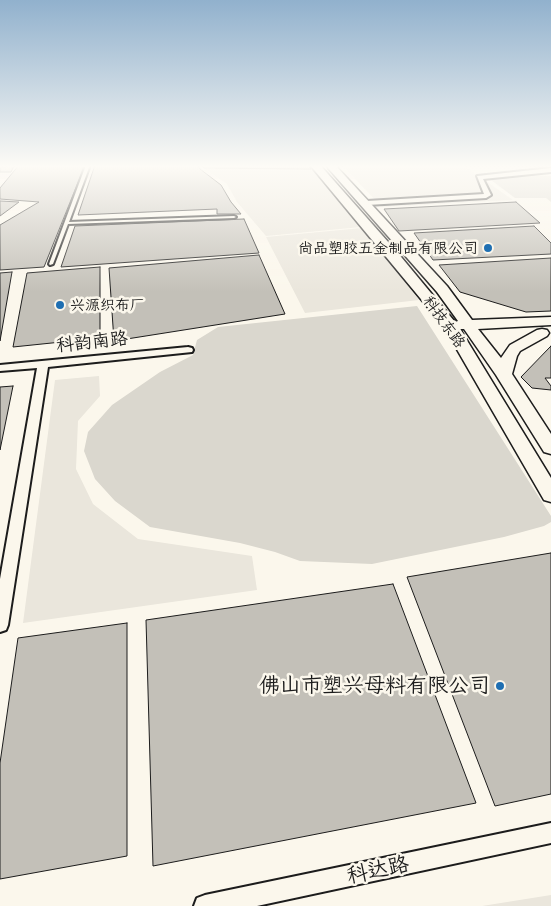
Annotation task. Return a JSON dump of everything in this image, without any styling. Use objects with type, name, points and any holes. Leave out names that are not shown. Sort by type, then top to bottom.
[{"type":"main road","name":"科技东路","points":[[352,207],[393,255],[453,332],[551,495]]},
{"type":"main road","name":"科技东路","points":[[371,207],[442,290]]},
{"type":"main road","points":[[442,290],[472,309],[518,323],[548,329]]},
{"type":"main road","points":[[442,290],[504,374],[551,448]]},
{"type":"main road","points":[[474,331],[518,323]]},
{"type":"main road","points":[[453,332],[548,329]]},
{"type":"main road","points":[[504,374],[508,356],[515,348],[548,329]]},
{"type":"street","name":"科韵南路","points":[[0,368],[188,350]]},
{"type":"street","points":[[0,625],[43,364]]},
{"type":"street","name":"科达路","points":[[205,906],[551,833]]},
{"type":"lane","points":[[51,264],[72,207]]},
{"type":"lane","points":[[66,223],[234,217]]},
{"type":"shaded area","points":[[242,207],[344,207],[361,227],[266,236]]},
{"type":"shaded area","points":[[362,228],[419,300],[305,313],[266,237]]},
{"type":"shaded area","points":[[417,306],[551,516],[551,522],[544,526],[504,537],[372,564],[300,561],[240,543],[150,527],[115,501],[95,479],[84,451],[88,432],[112,405],[160,372],[193,355],[197,340],[218,327]]},
{"type":"shaded area","points":[[99,376],[100,396],[78,421],[76,469],[93,504],[138,539],[252,556],[257,590],[23,623],[55,380]]},
{"type":"shaded area","points":[[551,895],[551,906],[482,906]]},
{"type":"building","points":[[0,207],[12,207],[0,216]]},
{"type":"building","points":[[30,207],[68,207],[44,267],[0,270],[0,225]]},
{"type":"building","points":[[81,207],[235,207],[241,214],[217,214],[217,209],[78,215]]},
{"type":"building","points":[[522,207],[540,223],[399,231],[384,209]]},
{"type":"building","points":[[244,219],[259,253],[61,267],[75,226]]},
{"type":"building","name":"尚品塑胶五金制品有限公司","points":[[534,226],[551,243],[551,254],[433,260],[414,233]]},
{"type":"building","points":[[259,255],[285,314],[114,341],[109,268]]},
{"type":"building","points":[[551,258],[551,311],[526,312],[460,292],[439,265]]},
{"type":"building","name":"兴源织布厂","points":[[100,267],[100,338],[13,347],[27,273]]},
{"type":"building","points":[[12,272],[0,341],[0,273]]},
{"type":"building","points":[[551,346],[551,378],[545,378],[551,386],[551,390],[532,388],[521,377]]},
{"type":"building","points":[[13,386],[0,450],[0,387]]},
{"type":"building","name":"佛山市塑兴母料有限公司","points":[[551,553],[551,794],[495,806],[407,577]]},
{"type":"building","points":[[393,584],[476,803],[153,866],[146,620]]},
{"type":"building","points":[[127,623],[127,856],[0,879],[0,763],[18,638]]},
{"type":"place","name":"尚品塑胶五金制品有限公司","points":[[488,248]]},
{"type":"place","name":"兴源织布厂","points":[[60,305]]},
{"type":"place","name":"佛山市塑兴母料有限公司","points":[[500,686]]}]
